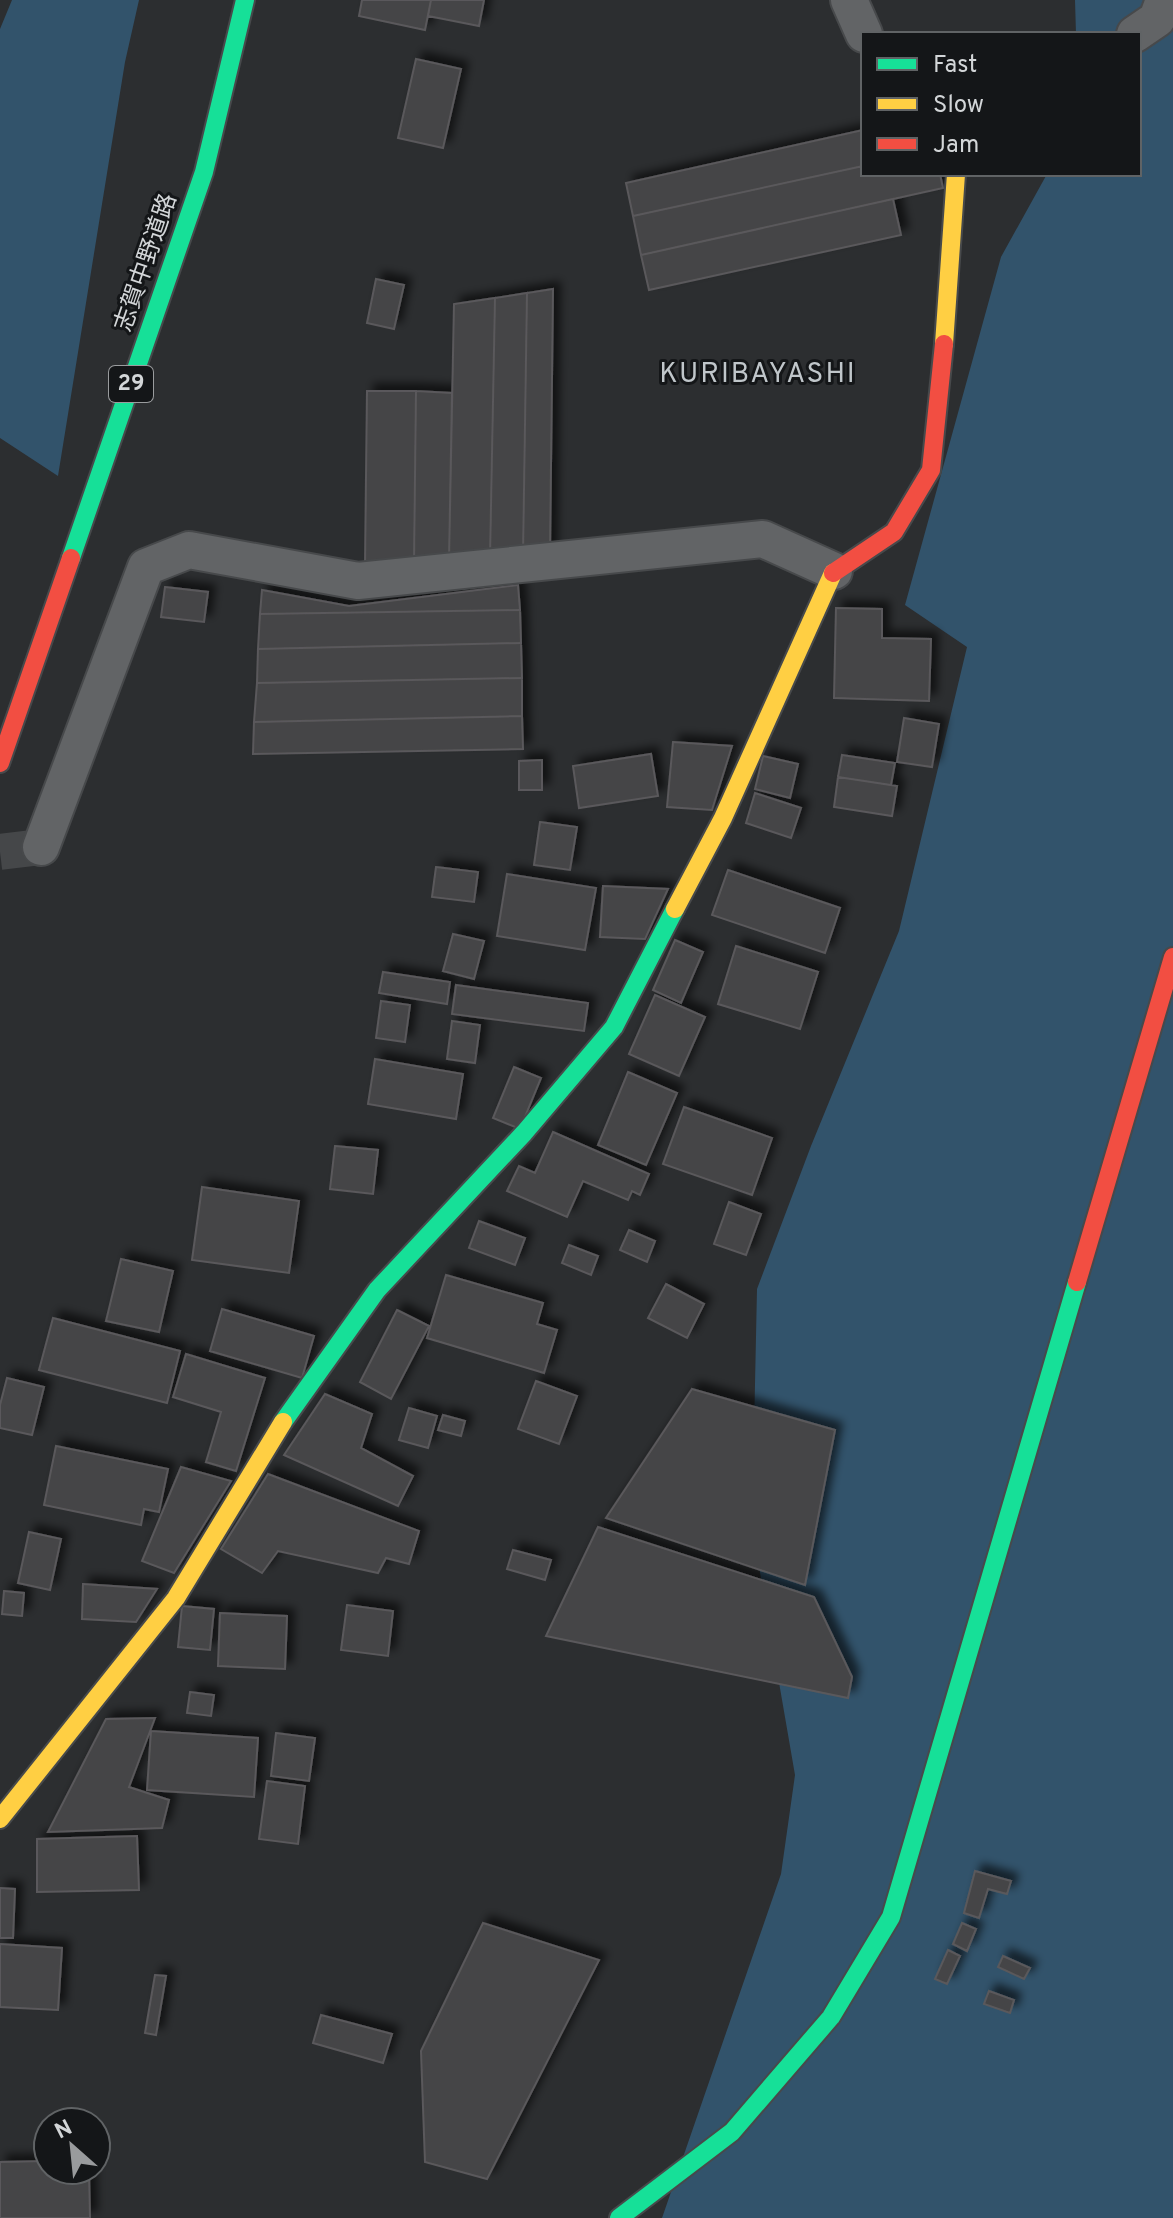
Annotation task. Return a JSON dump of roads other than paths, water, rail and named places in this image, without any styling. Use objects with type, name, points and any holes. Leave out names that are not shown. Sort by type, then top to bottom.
[{"type":"street","name":"志賀中野道路","points":[[0,763],[204,172],[245,0]]},
{"type":"street","points":[[849,0],[863,32]]},
{"type":"street","points":[[1138,32],[1157,19],[1164,0]]},
{"type":"street","points":[[0,1819],[176,1598],[288,1414],[377,1290],[524,1133],[614,1027],[723,818],[834,571],[894,532],[931,470],[941,387],[956,176]]},
{"type":"street","points":[[41,847],[146,567],[189,550],[358,581],[763,539],[834,571]]},
{"type":"street","points":[[619,2218],[732,2132],[831,2017],[891,1917],[1173,957]]},
{"type":"tunnel","points":[[0,852],[41,847]]},
{"type":"district","name":"KURIBAYASHI","points":[[758,375]]}]
